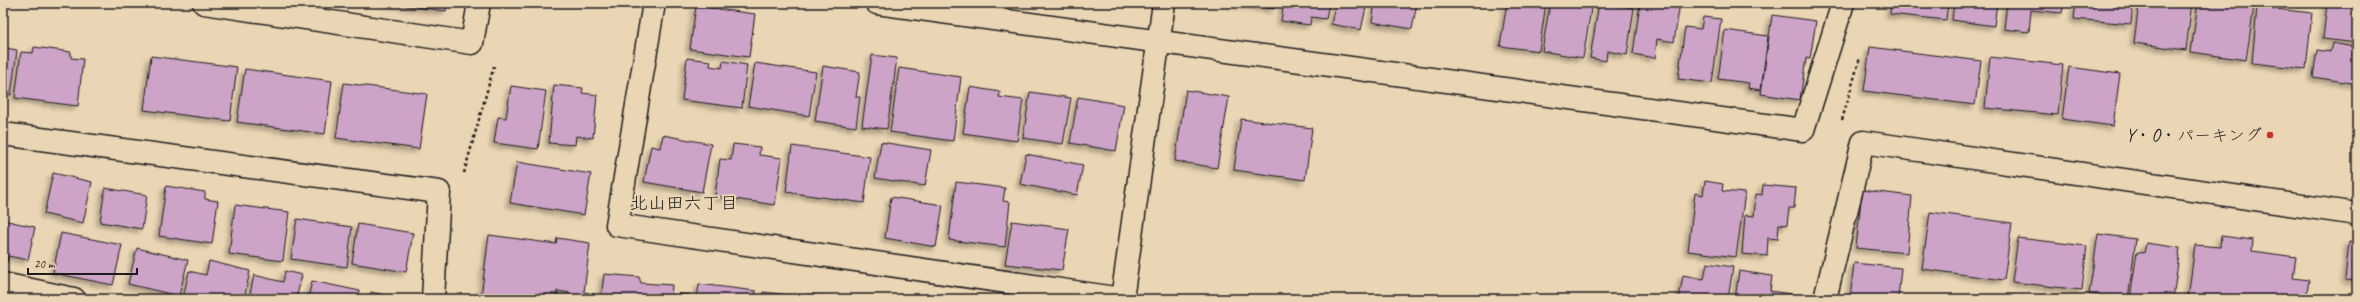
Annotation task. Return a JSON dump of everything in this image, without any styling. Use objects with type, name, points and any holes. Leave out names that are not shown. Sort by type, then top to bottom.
[{"type":"street","points":[[204,3],[472,43],[479,3]]},
{"type":"street","points":[[654,3],[617,226],[1122,299],[1164,3]]},
{"type":"street","points":[[877,3],[1803,130],[1843,3]]},
{"type":"street","points":[[3,134],[439,192],[433,299]]},
{"type":"street","points":[[1825,299],[1863,142],[2357,214]]},
{"type":"street","points":[[3,284],[74,299]]},
{"type":"path","points":[[462,178],[494,66]]},
{"type":"building","points":[[384,3],[447,3],[446,11]]},
{"type":"building","points":[[1229,3],[1274,3],[1274,9]]},
{"type":"building","points":[[1284,3],[1329,3],[1326,19],[1311,17],[1310,25],[1281,21]]},
{"type":"building","points":[[1336,3],[1367,3],[1361,30],[1331,24]]},
{"type":"building","points":[[1375,3],[1417,3],[1412,29],[1372,22]]},
{"type":"building","points":[[1507,3],[1546,3],[1539,51],[1500,46]]},
{"type":"building","points":[[1550,3],[1592,3],[1583,58],[1542,51]]},
{"type":"building","points":[[1599,3],[1634,8],[1627,55],[1607,51],[1606,61],[1590,58]]},
{"type":"building","points":[[1640,3],[1680,3],[1674,42],[1657,39],[1655,58],[1633,54]]},
{"type":"building","points":[[1891,3],[1948,3],[1946,20],[1890,14]]},
{"type":"building","points":[[1954,3],[1997,3],[1994,26],[1952,20]]},
{"type":"building","points":[[2007,3],[2064,3],[2062,13],[2031,10],[2029,32],[2004,29]]},
{"type":"building","points":[[2076,3],[2133,3],[2131,24],[2074,19]]},
{"type":"building","points":[[2139,3],[2192,3],[2186,50],[2134,43]]},
{"type":"building","points":[[2198,3],[2224,3],[2254,7],[2246,60],[2191,52]]},
{"type":"building","points":[[2327,3],[2357,7],[2357,43],[2323,39]]},
{"type":"building","points":[[696,6],[755,14],[749,57],[690,49]]},
{"type":"building","points":[[2257,7],[2312,13],[2306,69],[2252,63]]},
{"type":"building","points":[[1772,15],[1816,21],[1810,59],[1806,58],[1800,100],[1761,94]]},
{"type":"building","points":[[1703,17],[1721,19],[1712,83],[1678,79],[1685,27],[1701,29]]},
{"type":"building","points":[[1725,30],[1768,36],[1761,90],[1748,88],[1749,83],[1718,79]]},
{"type":"building","points":[[3,42],[6,42],[6,48],[17,50],[11,95],[3,93]]},
{"type":"building","points":[[2332,43],[2354,47],[2352,56],[2357,56],[2357,84],[2313,77],[2317,50],[2330,52]]},
{"type":"building","points":[[34,47],[71,52],[71,58],[83,59],[78,106],[15,98],[21,52],[33,53]]},
{"type":"building","points":[[1870,47],[1981,61],[1975,105],[1864,91]]},
{"type":"building","points":[[872,55],[897,58],[887,129],[862,126]]},
{"type":"building","points":[[151,56],[237,67],[230,121],[144,110]]},
{"type":"building","points":[[1990,57],[2063,65],[2058,115],[1985,108]]},
{"type":"building","points":[[687,58],[711,61],[710,66],[722,68],[723,61],[747,65],[742,108],[682,100]]},
{"type":"building","points":[[755,63],[816,72],[809,116],[748,106]]},
{"type":"building","points":[[823,66],[860,72],[856,97],[860,97],[856,127],[815,121]]},
{"type":"building","points":[[2069,67],[2120,74],[2113,126],[2062,119]]},
{"type":"building","points":[[899,68],[961,77],[953,141],[890,132]]},
{"type":"building","points":[[245,69],[332,81],[325,134],[237,122]]},
{"type":"building","points":[[344,83],[427,94],[419,149],[336,138]]},
{"type":"building","points":[[554,85],[583,88],[582,93],[597,95],[593,138],[576,136],[575,145],[549,143]]},
{"type":"building","points":[[511,86],[546,91],[538,149],[494,143],[498,117],[506,118]]},
{"type":"building","points":[[970,87],[1000,92],[999,97],[1023,100],[1017,141],[963,133]]},
{"type":"building","points":[[1186,90],[1229,97],[1217,168],[1175,161]]},
{"type":"building","points":[[1030,92],[1071,98],[1063,144],[1023,138]]},
{"type":"building","points":[[1078,97],[1124,105],[1116,151],[1070,143]]},
{"type":"building","points":[[1241,119],[1312,128],[1305,180],[1234,170]]},
{"type":"building","points":[[663,135],[711,144],[702,192],[644,182],[651,146],[660,148]]},
{"type":"building","points":[[881,142],[931,150],[925,186],[875,178]]},
{"type":"building","points":[[733,144],[760,147],[759,155],[782,158],[775,205],[715,196],[720,159],[731,160]]},
{"type":"building","points":[[792,146],[870,157],[864,203],[786,192]]},
{"type":"building","points":[[1026,154],[1083,165],[1077,195],[1020,184]]},
{"type":"building","points":[[517,162],[591,174],[584,215],[510,203]]},
{"type":"building","points":[[53,173],[92,182],[83,223],[44,214]]},
{"type":"building","points":[[1705,181],[1723,184],[1722,191],[1745,193],[1736,257],[1688,251],[1695,193],[1703,195]]},
{"type":"building","points":[[956,182],[1005,188],[1003,201],[1010,202],[1005,247],[949,240]]},
{"type":"building","points":[[1763,185],[1796,188],[1794,208],[1789,208],[1787,225],[1779,224],[1778,239],[1768,238],[1767,256],[1742,254],[1745,215],[1754,216],[1756,194],[1762,195]]},
{"type":"building","points":[[166,186],[205,192],[205,199],[218,201],[212,244],[159,236]]},
{"type":"building","points":[[105,188],[147,195],[142,229],[100,222]]},
{"type":"building","points":[[1862,190],[1912,196],[1907,253],[1856,248]]},
{"type":"building","points":[[891,197],[943,205],[936,247],[885,238]]},
{"type":"building","points":[[235,205],[289,212],[283,261],[229,254]]},
{"type":"building","points":[[1930,212],[2012,223],[2004,280],[1922,269]]},
{"type":"building","points":[[297,219],[352,227],[347,267],[291,259]]},
{"type":"building","points":[[3,220],[35,227],[28,260],[8,256],[7,262],[3,262]]},
{"type":"building","points":[[1012,221],[1069,229],[1062,270],[1005,264]]},
{"type":"building","points":[[358,224],[413,233],[406,272],[352,263]]},
{"type":"building","points":[[61,233],[122,245],[113,285],[53,273]]},
{"type":"building","points":[[2098,234],[2136,239],[2128,299],[2089,294]]},
{"type":"building","points":[[489,235],[556,244],[557,238],[590,243],[584,292],[594,294],[593,299],[570,299],[571,293],[557,291],[557,296],[544,295],[544,299],[499,299],[481,297]]},
{"type":"building","points":[[2221,236],[2253,240],[2252,251],[2296,257],[2293,278],[2309,280],[2306,299],[2188,299],[2195,245],[2220,247]]},
{"type":"building","points":[[2018,238],[2087,246],[2082,290],[2012,282]]},
{"type":"building","points":[[2349,242],[2357,243],[2357,281],[2345,280]]},
{"type":"building","points":[[2146,243],[2180,248],[2173,299],[2130,299],[2137,252],[2144,253]]},
{"type":"building","points":[[137,248],[188,260],[179,296],[128,284]]},
{"type":"building","points":[[209,261],[250,271],[244,299],[183,298],[189,271],[206,275]]},
{"type":"building","points":[[1707,263],[1733,267],[1728,299],[1679,299],[1683,275],[1704,279]]},
{"type":"building","points":[[1854,263],[1901,268],[1898,299],[1850,299]]},
{"type":"building","points":[[285,271],[302,275],[296,299],[249,299],[254,275],[283,282]]},
{"type":"building","points":[[1739,271],[1772,276],[1770,291],[1791,294],[1790,299],[1735,299]]},
{"type":"building","points":[[604,274],[639,277],[641,283],[672,285],[671,299],[601,299]]},
{"type":"building","points":[[312,281],[360,291],[358,299],[308,299]]},
{"type":"building","points":[[699,284],[756,291],[755,299],[697,299]]},
{"type":"building","points":[[371,292],[404,299],[370,299]]},
{"type":"building","points":[[763,292],[798,296],[798,299],[762,299]]},
{"type":"building","points":[[678,294],[690,295],[689,299],[678,299]]},
{"type":"building","points":[[807,294],[840,299],[806,299]]},
{"type":"place","name":"Y・O・パーキング","points":[[2270,135]]},
{"type":"district","name":"北山田六丁目","points":[[684,203]]}]
